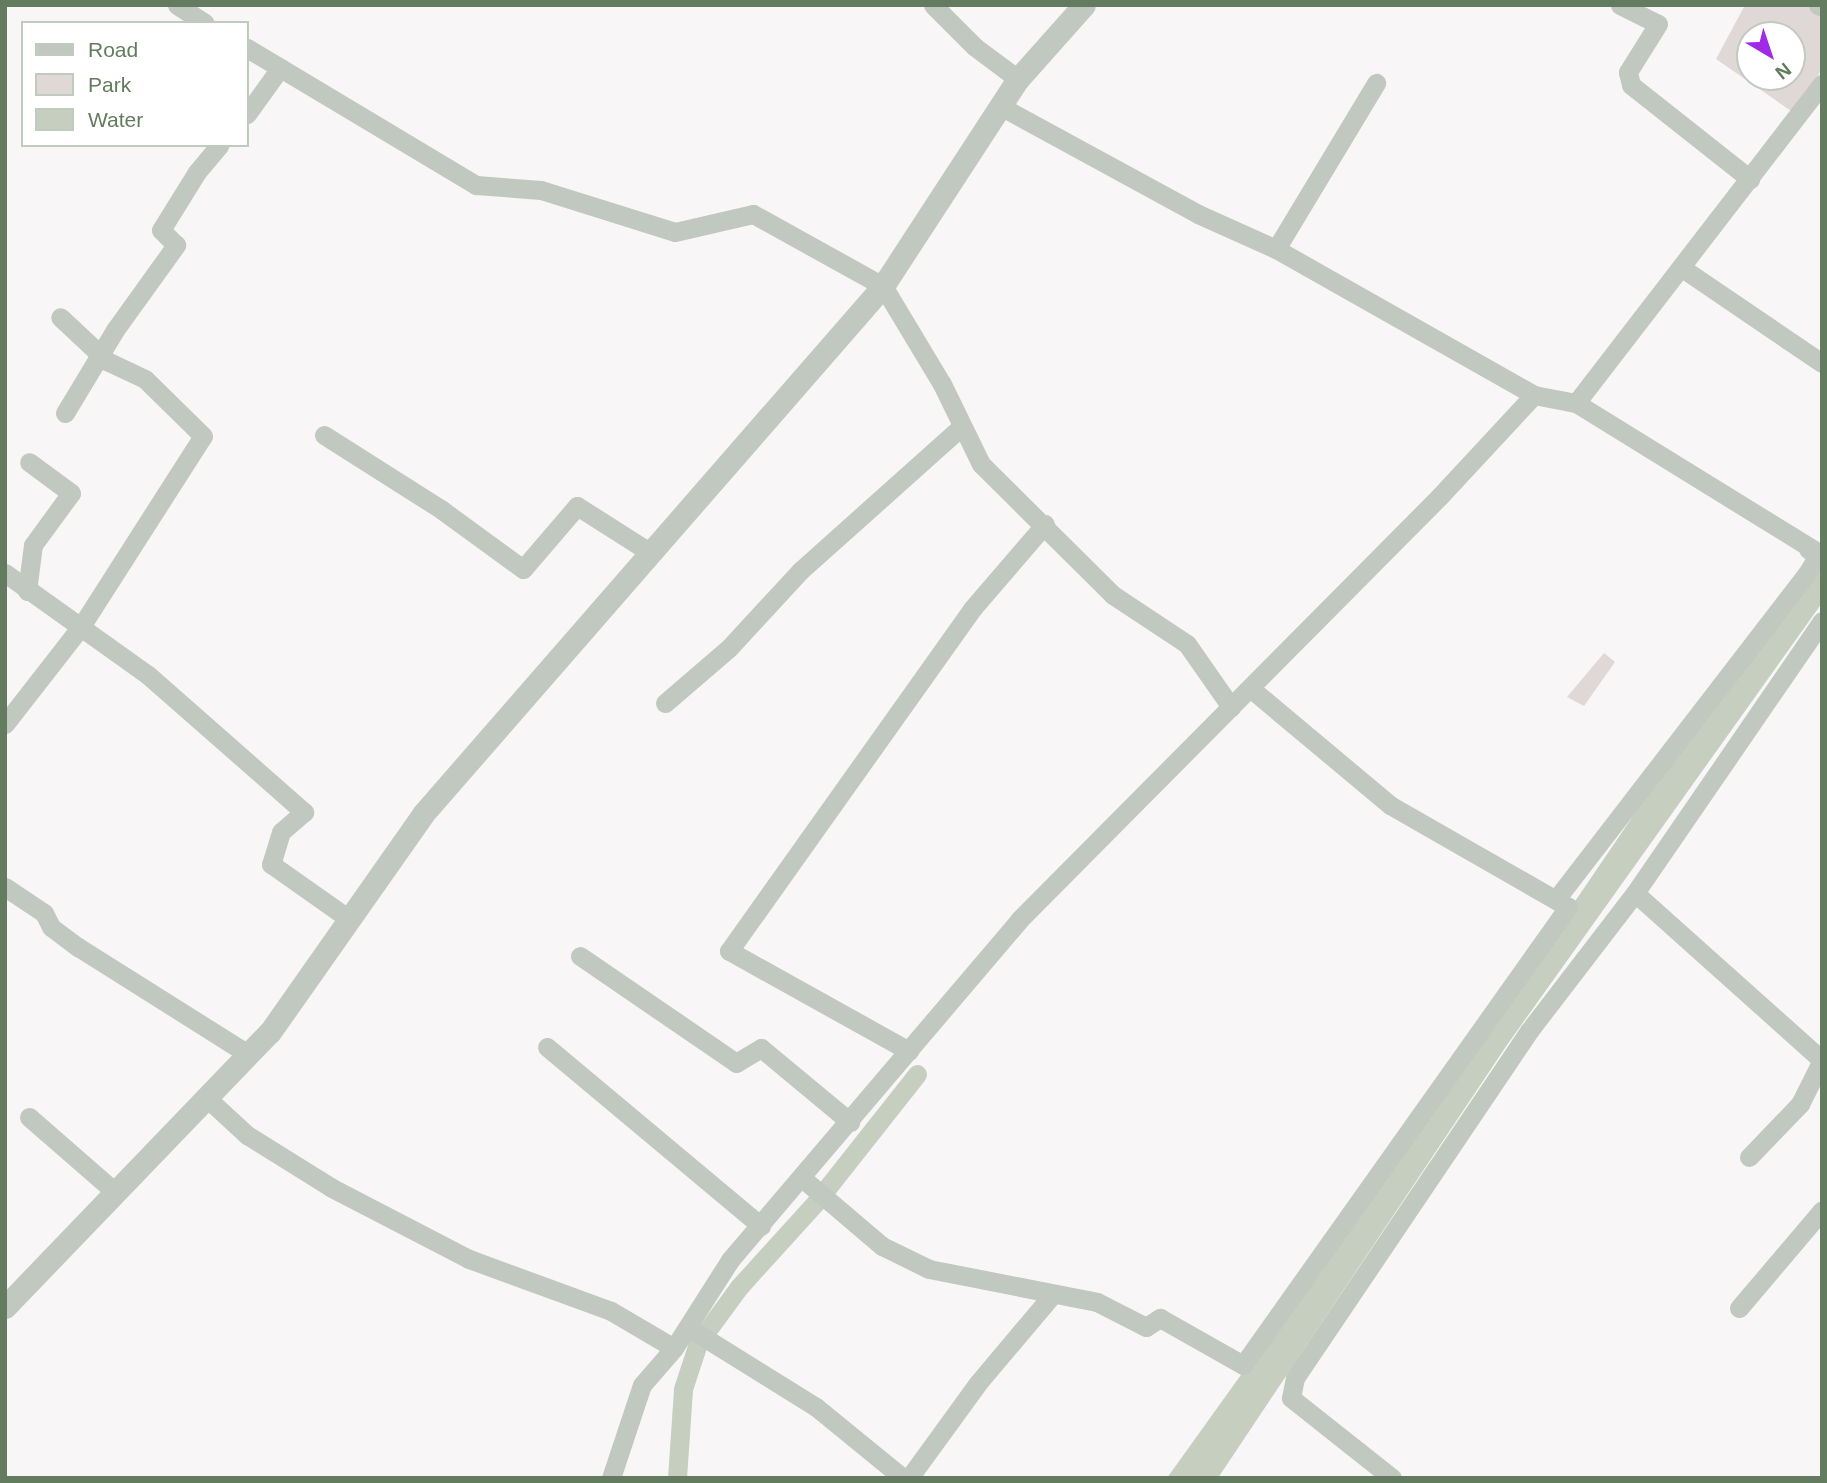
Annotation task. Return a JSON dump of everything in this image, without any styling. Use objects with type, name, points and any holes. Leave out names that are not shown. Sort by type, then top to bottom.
[{"type":"street","points":[[177,5],[202,21]]},
{"type":"street","points":[[933,5],[975,47],[1018,79]]},
{"type":"street","points":[[5,1307],[208,1100],[270,1032],[423,814],[883,286],[1018,79],[1084,5]]},
{"type":"street","points":[[1620,5],[1658,24],[1628,72],[1631,85],[1750,179]]},
{"type":"street","points":[[248,49],[476,185],[541,190],[675,232],[753,214],[883,286],[942,384],[981,464],[1045,524],[1113,595],[1187,644],[1231,706]]},
{"type":"street","points":[[248,113],[281,68]]},
{"type":"street","points":[[1276,249],[1376,83]]},
{"type":"street","points":[[1576,403],[1822,84]]},
{"type":"street","points":[[1000,106],[1198,214],[1276,249],[1534,395],[1576,403],[1818,555],[1558,898]]},
{"type":"street","points":[[65,413],[100,355],[176,245],[161,230],[197,172],[218,147]]},
{"type":"street","points":[[1682,268],[1822,363]]},
{"type":"street","points":[[5,724],[82,625],[203,436],[145,379],[100,355],[60,317]]},
{"type":"street","points":[[611,1478],[642,1385],[674,1348],[699,1334],[730,1260],[761,1226],[816,1189],[850,1122],[1019,920],[1250,688],[1534,395]]},
{"type":"street","points":[[665,703],[729,648],[800,571],[961,427]]},
{"type":"street","points":[[324,435],[442,510],[523,569],[577,506],[650,553]]},
{"type":"street","points":[[27,591],[33,545],[71,493],[29,462]]},
{"type":"street","points":[[909,1051],[729,951],[972,609],[1045,524]]},
{"type":"street","points":[[1781,533],[1821,555]]},
{"type":"street","points":[[5,573],[27,591],[82,625],[211,728],[304,812],[281,832],[271,863],[349,919]]},
{"type":"street","points":[[1392,1478],[1291,1398],[1296,1378],[1529,1031],[1634,893],[1822,621]]},
{"type":"street","points":[[816,1189],[882,1246],[929,1269],[1097,1302],[1146,1327],[1160,1318],[1242,1365],[1568,907],[1558,898],[1390,805],[1250,688]]},
{"type":"street","points":[[5,887],[44,913],[51,927],[78,947],[248,1054]]},
{"type":"street","points":[[1634,893],[1822,1060],[1800,1104],[1749,1157]]},
{"type":"street","points":[[580,956],[736,1063],[761,1048],[850,1122]]},
{"type":"street","points":[[547,1047],[761,1226]]},
{"type":"street","points":[[208,1100],[247,1136],[332,1188],[469,1259],[611,1311],[674,1348]]},
{"type":"street","points":[[29,1117],[115,1192]]},
{"type":"street","points":[[1739,1308],[1822,1210]]},
{"type":"street","points":[[909,1478],[978,1383],[1052,1295]]},
{"type":"street","points":[[699,1334],[816,1407],[903,1478]]},
{"type":"green space","points":[[1745,5],[1816,5],[1822,10],[1822,70],[1791,111],[1762,91],[1806,91],[1806,21],[1736,21]]},
{"type":"green space","points":[[1736,22],[1736,73],[1716,59]]},
{"type":"green space","points":[[1604,653],[1615,662],[1584,706],[1567,697]]},
{"type":"water","points":[[1822,557],[1822,603],[1507,1045],[1218,1478],[1167,1478],[1483,1037],[1671,760]]},
{"type":"waterway","points":[[677,1478],[683,1389],[698,1343],[739,1287],[816,1202],[917,1074]]}]
